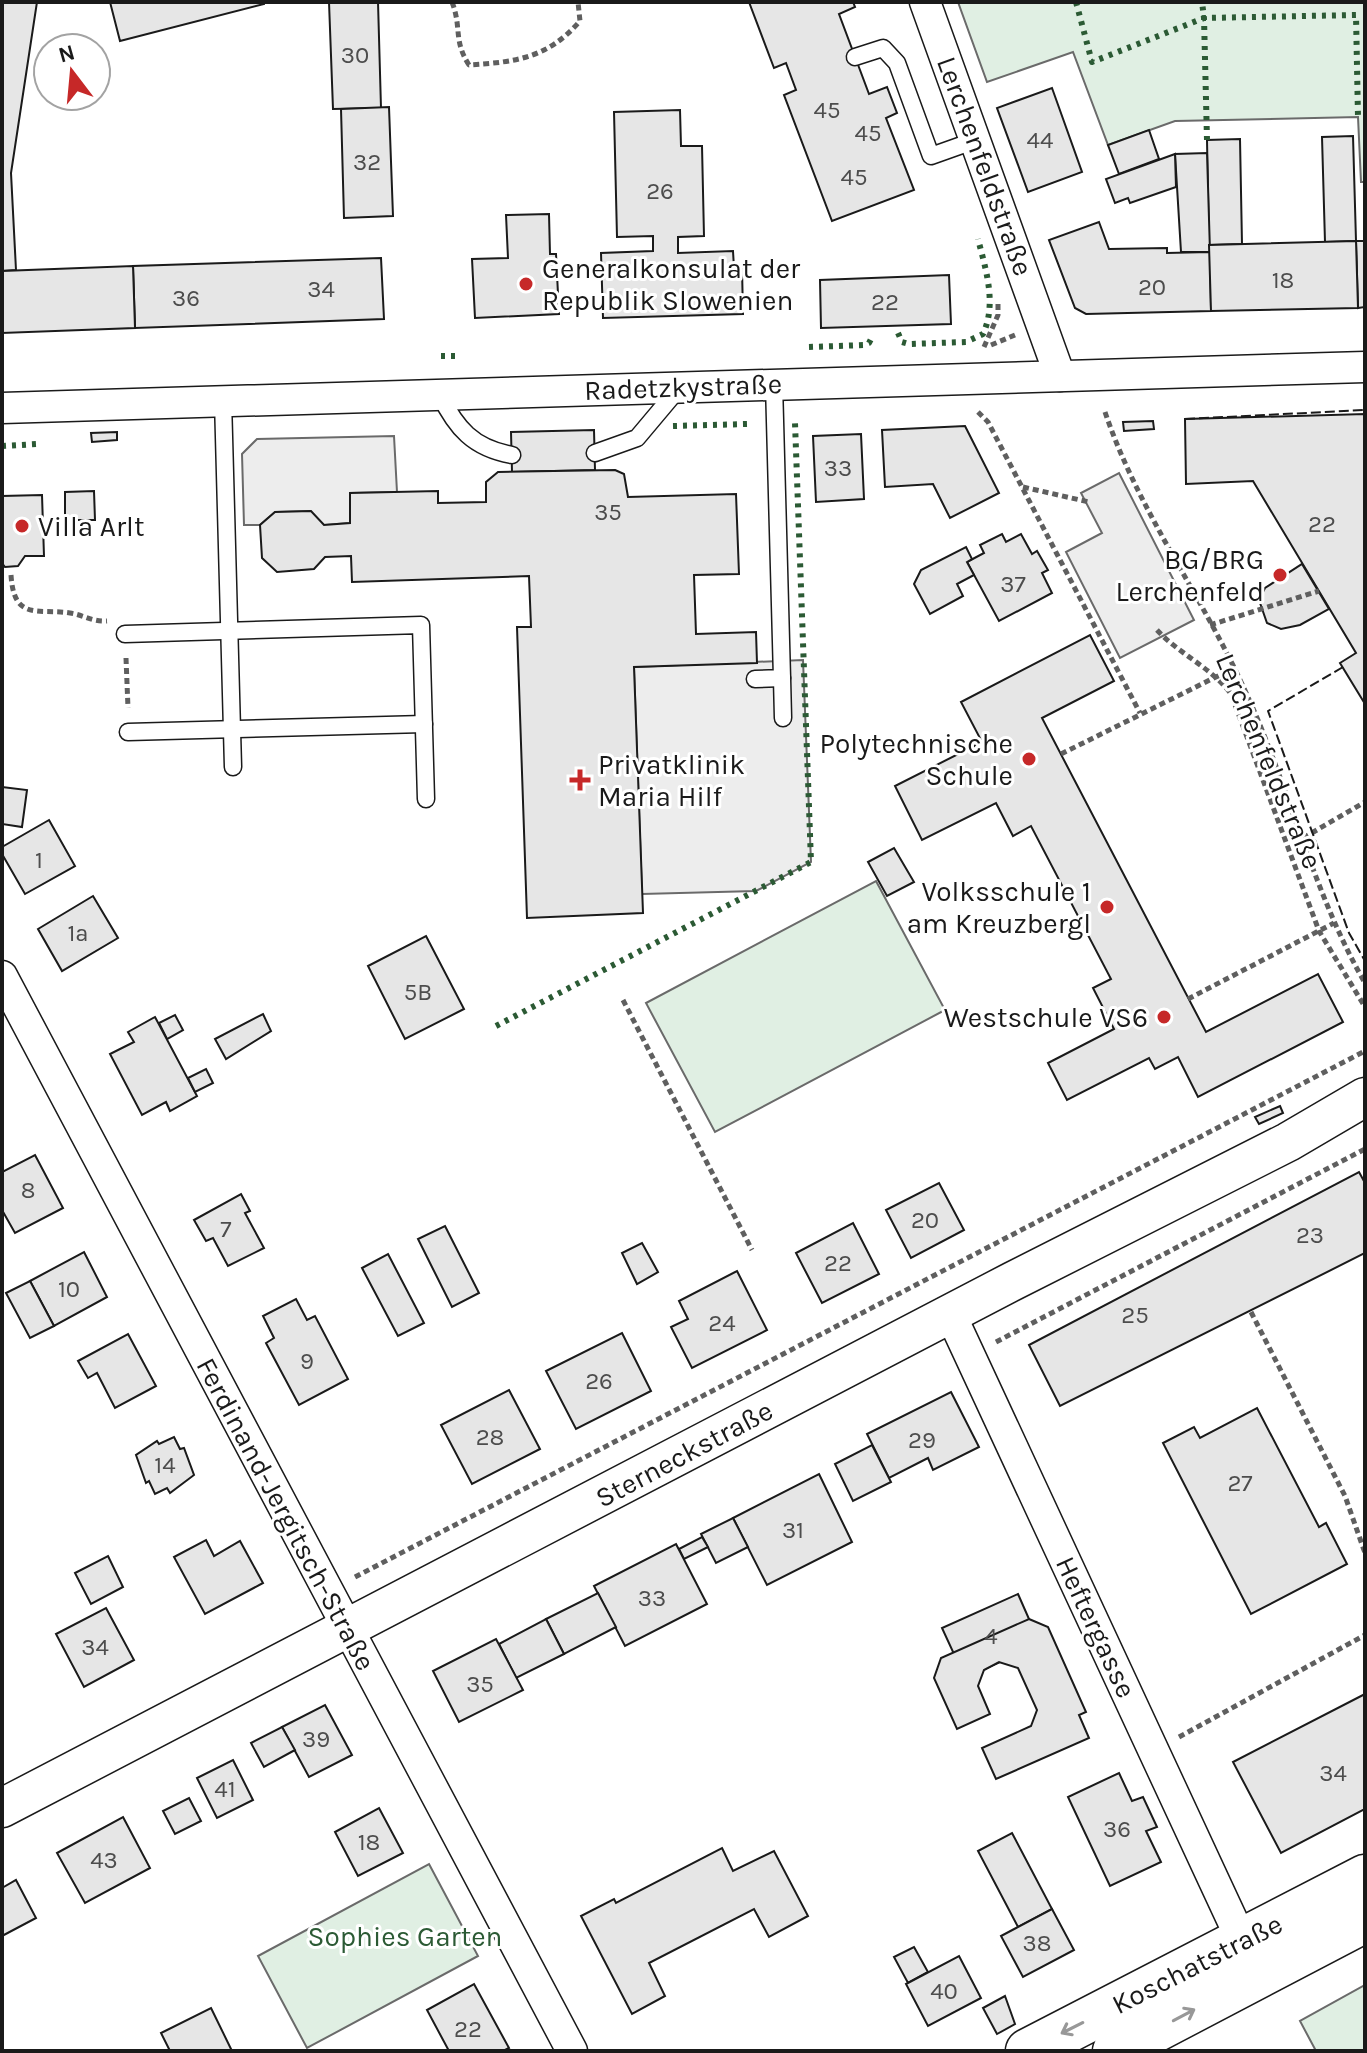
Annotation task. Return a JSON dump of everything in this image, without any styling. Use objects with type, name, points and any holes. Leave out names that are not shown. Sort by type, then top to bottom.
[{"type":"main road","name":"Koschatstraße","points":[[1028,2051],[1365,1877]]},
{"type":"main road","name":"Koschatstraße","points":[[1115,2051],[1365,1920]]},
{"type":"street","name":"Lerchenfeldstraße","points":[[925,2],[1060,376]]},
{"type":"street","name":"Radetzkystraße","points":[[2,408],[1365,367]]},
{"type":"street","name":"Ferdinand-Jergitsch-Straße","points":[[2,976],[572,2051]]},
{"type":"street","name":"Sterneckstraße","points":[[2,1808],[348,1631],[950,1313],[1288,1142],[1365,1097]]},
{"type":"street","name":"Heftergasse","points":[[950,1313],[1242,1941]]},
{"type":"lane","points":[[855,57],[883,48],[897,63],[931,156],[976,140]]},
{"type":"lane","points":[[774,384],[783,718]]},
{"type":"lane","points":[[595,453],[637,438],[679,387]]},
{"type":"lane","points":[[440,395],[456,426],[482,444],[512,455]]},
{"type":"lane","points":[[223,400],[233,767]]},
{"type":"lane","points":[[125,634],[421,625],[426,799]]},
{"type":"lane","points":[[755,679],[782,678]]},
{"type":"lane","points":[[128,732],[424,724]]},
{"type":"path","points":[[452,2],[458,19],[457,46],[469,65],[518,62],[564,40],[580,21],[578,2]]},
{"type":"path","points":[[978,412],[988,422],[1140,713]]},
{"type":"path","name":"Lerchenfeldstraße","points":[[1105,412],[1121,460],[1234,668],[1334,923],[1365,983]]},
{"type":"path","points":[[1022,487],[1089,502]]},
{"type":"path","points":[[11,575],[12,593],[19,604],[32,612],[74,613],[91,622],[118,621],[125,634],[128,732]]},
{"type":"path","points":[[1210,625],[1319,591]]},
{"type":"path","name":"Lerchenfeldstraße","points":[[1157,630],[1177,651],[1214,677],[1231,694],[1319,931],[1365,1007]]},
{"type":"path","points":[[1061,754],[1234,668]]},
{"type":"path","points":[[1303,838],[1365,802]]},
{"type":"path","points":[[1188,999],[1334,923]]},
{"type":"path","points":[[623,1000],[752,1250]]},
{"type":"path","points":[[328,1592],[1365,1051]]},
{"type":"path","points":[[971,1355],[1365,1149]]},
{"type":"path","points":[[1251,1312],[1345,1496],[1365,1553]]},
{"type":"path","points":[[1153,1751],[1365,1635]]},
{"type":"green space","points":[[958,2],[1365,2],[1365,182],[1361,182],[1358,117],[1175,121],[1108,145],[1073,52],[987,82]]},
{"type":"green space","points":[[876,881],[945,1010],[715,1132],[646,1003]]},
{"type":"green space","name":"Sophies Garten","points":[[429,1864],[478,1956],[307,2048],[258,1956]]},
{"type":"green space","points":[[1365,1985],[1365,2051],[1316,2051],[1300,2021]]},
{"type":"shaded area","points":[[394,436],[397,492],[350,493],[350,523],[324,525],[310,511],[275,512],[260,525],[244,525],[242,454],[257,439]]},
{"type":"shaded area","points":[[1119,473],[1194,620],[1120,658],[1066,552],[1102,533],[1081,493]]},
{"type":"shaded area","name":"Privatklinik Maria Hilf","points":[[803,660],[811,862],[756,891],[642,894],[634,667]]},
{"type":"building","points":[[2,2],[37,2],[11,173],[16,270],[2,271]]},
{"type":"building","points":[[110,2],[264,2],[264,4],[120,41]]},
{"type":"building","points":[[329,2],[378,2],[381,108],[333,109]]},
{"type":"building","points":[[749,2],[853,2],[855,7],[839,14],[869,94],[887,87],[897,113],[886,118],[914,190],[832,221],[784,95],[796,90],[786,63],[774,68]]},
{"type":"building","points":[[1052,88],[1082,172],[1028,192],[997,108]]},
{"type":"building","points":[[389,107],[393,216],[344,218],[341,109]]},
{"type":"building","points":[[680,110],[681,146],[702,146],[704,236],[678,237],[678,253],[733,251],[734,268],[742,268],[743,314],[603,318],[601,253],[653,251],[653,236],[617,237],[614,112]]},
{"type":"building","points":[[1149,130],[1159,159],[1119,174],[1108,145]]},
{"type":"building","points":[[1353,136],[1356,241],[1325,242],[1322,137]]},
{"type":"building","points":[[1240,139],[1242,244],[1209,245],[1207,140]]},
{"type":"building","points":[[1207,153],[1210,252],[1181,252],[1175,154]]},
{"type":"building","points":[[1175,154],[1176,187],[1130,203],[1128,198],[1115,203],[1106,179]]},
{"type":"building","points":[[549,214],[550,254],[556,254],[559,314],[475,318],[472,259],[508,258],[506,215]]},
{"type":"building","points":[[1099,222],[1109,249],[1167,248],[1167,253],[1210,252],[1211,311],[1086,314],[1075,308],[1049,240]]},
{"type":"building","points":[[1356,241],[1365,241],[1365,307],[1358,308]]},
{"type":"building","points":[[1356,241],[1358,308],[1211,311],[1209,245]]},
{"type":"building","points":[[381,258],[384,319],[135,328],[133,266]]},
{"type":"building","points":[[133,266],[135,328],[2,333],[2,271]]},
{"type":"building","points":[[949,275],[951,324],[821,328],[820,280]]},
{"type":"building","points":[[1365,414],[1365,704],[1340,663],[1356,653],[1253,481],[1186,484],[1185,419]]},
{"type":"building","points":[[1153,421],[1154,429],[1124,431],[1123,422]]},
{"type":"building","points":[[965,426],[999,493],[950,518],[933,484],[885,487],[882,430]]},
{"type":"building","points":[[594,430],[595,470],[512,472],[511,432]]},
{"type":"building","points":[[117,432],[117,440],[92,442],[91,433]]},
{"type":"building","points":[[861,434],[864,499],[816,502],[813,436]]},
{"type":"building","name":"Privatklinik Maria Hilf","points":[[615,470],[624,474],[628,497],[736,494],[739,574],[694,575],[696,634],[756,632],[757,663],[634,667],[643,913],[527,918],[517,627],[531,627],[529,576],[352,582],[351,556],[325,557],[314,569],[277,572],[262,558],[260,525],[275,512],[311,511],[324,525],[350,523],[350,493],[438,491],[438,503],[486,502],[486,482],[498,472]]},
{"type":"building","points":[[94,491],[95,520],[65,520],[65,492]]},
{"type":"building","name":"Villa Arlt","points":[[42,495],[44,556],[25,556],[18,566],[5,567],[2,563],[2,496]]},
{"type":"building","points":[[1002,534],[1006,542],[1021,534],[1032,554],[1037,551],[1048,570],[1042,573],[1052,593],[999,621],[967,562],[984,553],[980,545]]},
{"type":"building","points":[[966,547],[972,559],[967,562],[974,575],[957,584],[963,596],[930,614],[914,584],[921,570]]},
{"type":"building","points":[[1302,564],[1329,609],[1300,625],[1281,629],[1267,623],[1259,600],[1265,588]]},
{"type":"building","name":"Volksschule 1 am Kreuzbergl","points":[[1090,635],[1114,681],[1042,718],[1206,1032],[1318,974],[1343,1022],[1198,1097],[1178,1057],[1155,1069],[1149,1058],[1067,1100],[1048,1063],[1114,1029],[1093,988],[1111,979],[1031,826],[1013,836],[996,803],[922,840],[895,786],[982,742],[961,702]]},
{"type":"building","points":[[2,787],[27,790],[22,827],[2,824]]},
{"type":"building","points":[[49,820],[75,866],[25,894],[2,854],[2,847]]},
{"type":"building","points":[[894,848],[914,882],[887,896],[868,862]]},
{"type":"building","points":[[93,896],[118,938],[62,971],[38,929]]},
{"type":"building","points":[[426,936],[464,1009],[405,1039],[368,966]]},
{"type":"building","points":[[263,1014],[271,1031],[226,1059],[215,1039]]},
{"type":"building","points":[[175,1015],[183,1030],[167,1039],[159,1023]]},
{"type":"building","points":[[155,1017],[197,1096],[170,1111],[166,1102],[142,1115],[110,1054],[134,1042],[128,1032]]},
{"type":"building","points":[[206,1069],[213,1083],[195,1092],[188,1078]]},
{"type":"building","points":[[1280,1106],[1283,1113],[1259,1124],[1255,1117]]},
{"type":"building","points":[[35,1155],[63,1208],[15,1233],[2,1210],[2,1172]]},
{"type":"building","points":[[1359,1172],[1365,1183],[1365,1253],[1060,1406],[1029,1345]]},
{"type":"building","points":[[939,1183],[964,1230],[911,1258],[886,1210]]},
{"type":"building","points":[[241,1194],[250,1211],[245,1213],[264,1248],[228,1266],[213,1238],[206,1241],[194,1220]]},
{"type":"building","points":[[853,1223],[879,1274],[822,1303],[796,1253]]},
{"type":"building","points":[[445,1226],[479,1293],[452,1307],[418,1239]]},
{"type":"building","points":[[642,1243],[658,1272],[637,1284],[622,1253]]},
{"type":"building","points":[[84,1252],[107,1297],[54,1326],[30,1281]]},
{"type":"building","points":[[388,1254],[424,1323],[398,1336],[362,1268]]},
{"type":"building","points":[[737,1271],[767,1330],[692,1368],[671,1327],[688,1319],[679,1301]]},
{"type":"building","points":[[30,1281],[54,1326],[30,1338],[6,1293]]},
{"type":"building","points":[[296,1299],[307,1320],[315,1316],[348,1379],[299,1405],[266,1343],[274,1338],[263,1316]]},
{"type":"building","points":[[622,1333],[651,1391],[576,1429],[546,1371]]},
{"type":"building","points":[[128,1334],[156,1386],[115,1408],[97,1373],[88,1378],[78,1361]]},
{"type":"building","points":[[509,1390],[540,1449],[472,1484],[441,1425]]},
{"type":"building","points":[[951,1392],[979,1447],[933,1470],[928,1458],[889,1478],[867,1434]]},
{"type":"building","points":[[1257,1408],[1319,1527],[1326,1523],[1347,1564],[1251,1614],[1163,1443],[1194,1427],[1200,1438]]},
{"type":"building","points":[[174,1437],[180,1449],[184,1448],[194,1475],[170,1493],[167,1488],[155,1494],[149,1481],[146,1483],[136,1455],[157,1441],[159,1444]]},
{"type":"building","points":[[872,1445],[891,1482],[853,1501],[835,1464]]},
{"type":"building","points":[[819,1474],[852,1542],[767,1585],[733,1518]]},
{"type":"building","points":[[733,1518],[748,1547],[716,1563],[701,1534]]},
{"type":"building","points":[[702,1537],[708,1547],[684,1559],[679,1549]]},
{"type":"building","points":[[206,1540],[214,1556],[240,1541],[263,1583],[205,1614],[174,1557]]},
{"type":"building","points":[[676,1544],[707,1604],[625,1646],[594,1586]]},
{"type":"building","points":[[108,1556],[123,1587],[91,1604],[75,1573]]},
{"type":"building","points":[[598,1593],[616,1627],[564,1654],[546,1619]]},
{"type":"building","points":[[1018,1594],[1040,1644],[965,1678],[942,1628]]},
{"type":"building","points":[[106,1608],[134,1660],[84,1687],[56,1634]]},
{"type":"building","points":[[546,1619],[564,1654],[516,1678],[499,1644]]},
{"type":"building","points":[[1029,1619],[1048,1627],[1086,1712],[1079,1715],[1089,1738],[996,1779],[982,1748],[1031,1726],[1037,1710],[1018,1668],[999,1662],[984,1670],[978,1686],[990,1714],[957,1729],[934,1678],[941,1658]]},
{"type":"building","points":[[496,1639],[523,1690],[459,1722],[433,1671]]},
{"type":"building","points":[[1365,1694],[1365,1809],[1281,1853],[1233,1762]]},
{"type":"building","points":[[325,1705],[352,1755],[309,1777],[282,1727]]},
{"type":"building","points":[[282,1727],[295,1750],[264,1767],[251,1743]]},
{"type":"building","points":[[233,1760],[253,1800],[217,1818],[197,1778]]},
{"type":"building","points":[[1119,1773],[1132,1801],[1143,1797],[1157,1827],[1146,1831],[1161,1862],[1110,1886],[1068,1797]]},
{"type":"building","points":[[189,1798],[201,1821],[175,1834],[163,1811]]},
{"type":"building","points":[[379,1808],[403,1853],[358,1876],[335,1832]]},
{"type":"building","points":[[123,1817],[150,1868],[85,1903],[57,1853]]},
{"type":"building","points":[[1012,1833],[1052,1909],[1018,1927],[978,1851]]},
{"type":"building","points":[[722,1848],[733,1871],[774,1851],[808,1916],[769,1937],[754,1909],[649,1963],[665,1996],[632,2014],[581,1916],[614,1899],[616,1903]]},
{"type":"building","points":[[16,1880],[36,1918],[2,1936],[2,1888]]},
{"type":"building","points":[[1052,1909],[1074,1950],[1023,1977],[1001,1936]]},
{"type":"building","points":[[914,1947],[928,1972],[908,1983],[894,1957]]},
{"type":"building","points":[[959,1956],[981,1998],[928,2026],[906,1984]]},
{"type":"building","points":[[474,1984],[509,2048],[503,2051],[449,2051],[427,2010]]},
{"type":"building","points":[[1005,1996],[1015,2024],[997,2034],[983,2008]]},
{"type":"building","points":[[211,2008],[232,2051],[170,2051],[161,2033]]},
{"type":"hedge","points":[[1076,2],[1092,62],[1204,18],[1202,2]]},
{"type":"hedge","points":[[1207,140],[1204,18],[1356,15],[1358,117]]},
{"type":"hedge","points":[[898,333],[902,342],[909,344],[966,342],[983,334],[990,299],[978,239]]},
{"type":"hedge","points":[[809,347],[864,345],[873,335]]},
{"type":"hedge","points":[[441,356],[457,356]]},
{"type":"hedge","points":[[496,1026],[811,862],[795,423]]},
{"type":"hedge","points":[[673,426],[747,424]]},
{"type":"hedge","points":[[2,446],[38,444]]},
{"type":"fence","points":[[1185,419],[1365,410]]},
{"type":"fence","points":[[1343,667],[1268,711],[1349,933],[1365,961]]},
{"type":"place","name":"Generalkonsulat der Republik Slowenien","points":[[526,284]]},
{"type":"place","name":"Villa Arlt","points":[[22,526]]},
{"type":"place","name":"BG/BRG Lerchenfeld","points":[[1280,575]]},
{"type":"place","name":"Polytechnische Schule","points":[[1029,759]]},
{"type":"place","name":"Privatklinik Maria Hilf","points":[[580,780]]},
{"type":"place","name":"Volksschule 1 am Kreuzbergl","points":[[1107,907]]},
{"type":"place","name":"Westschule VS6","points":[[1164,1017]]}]
